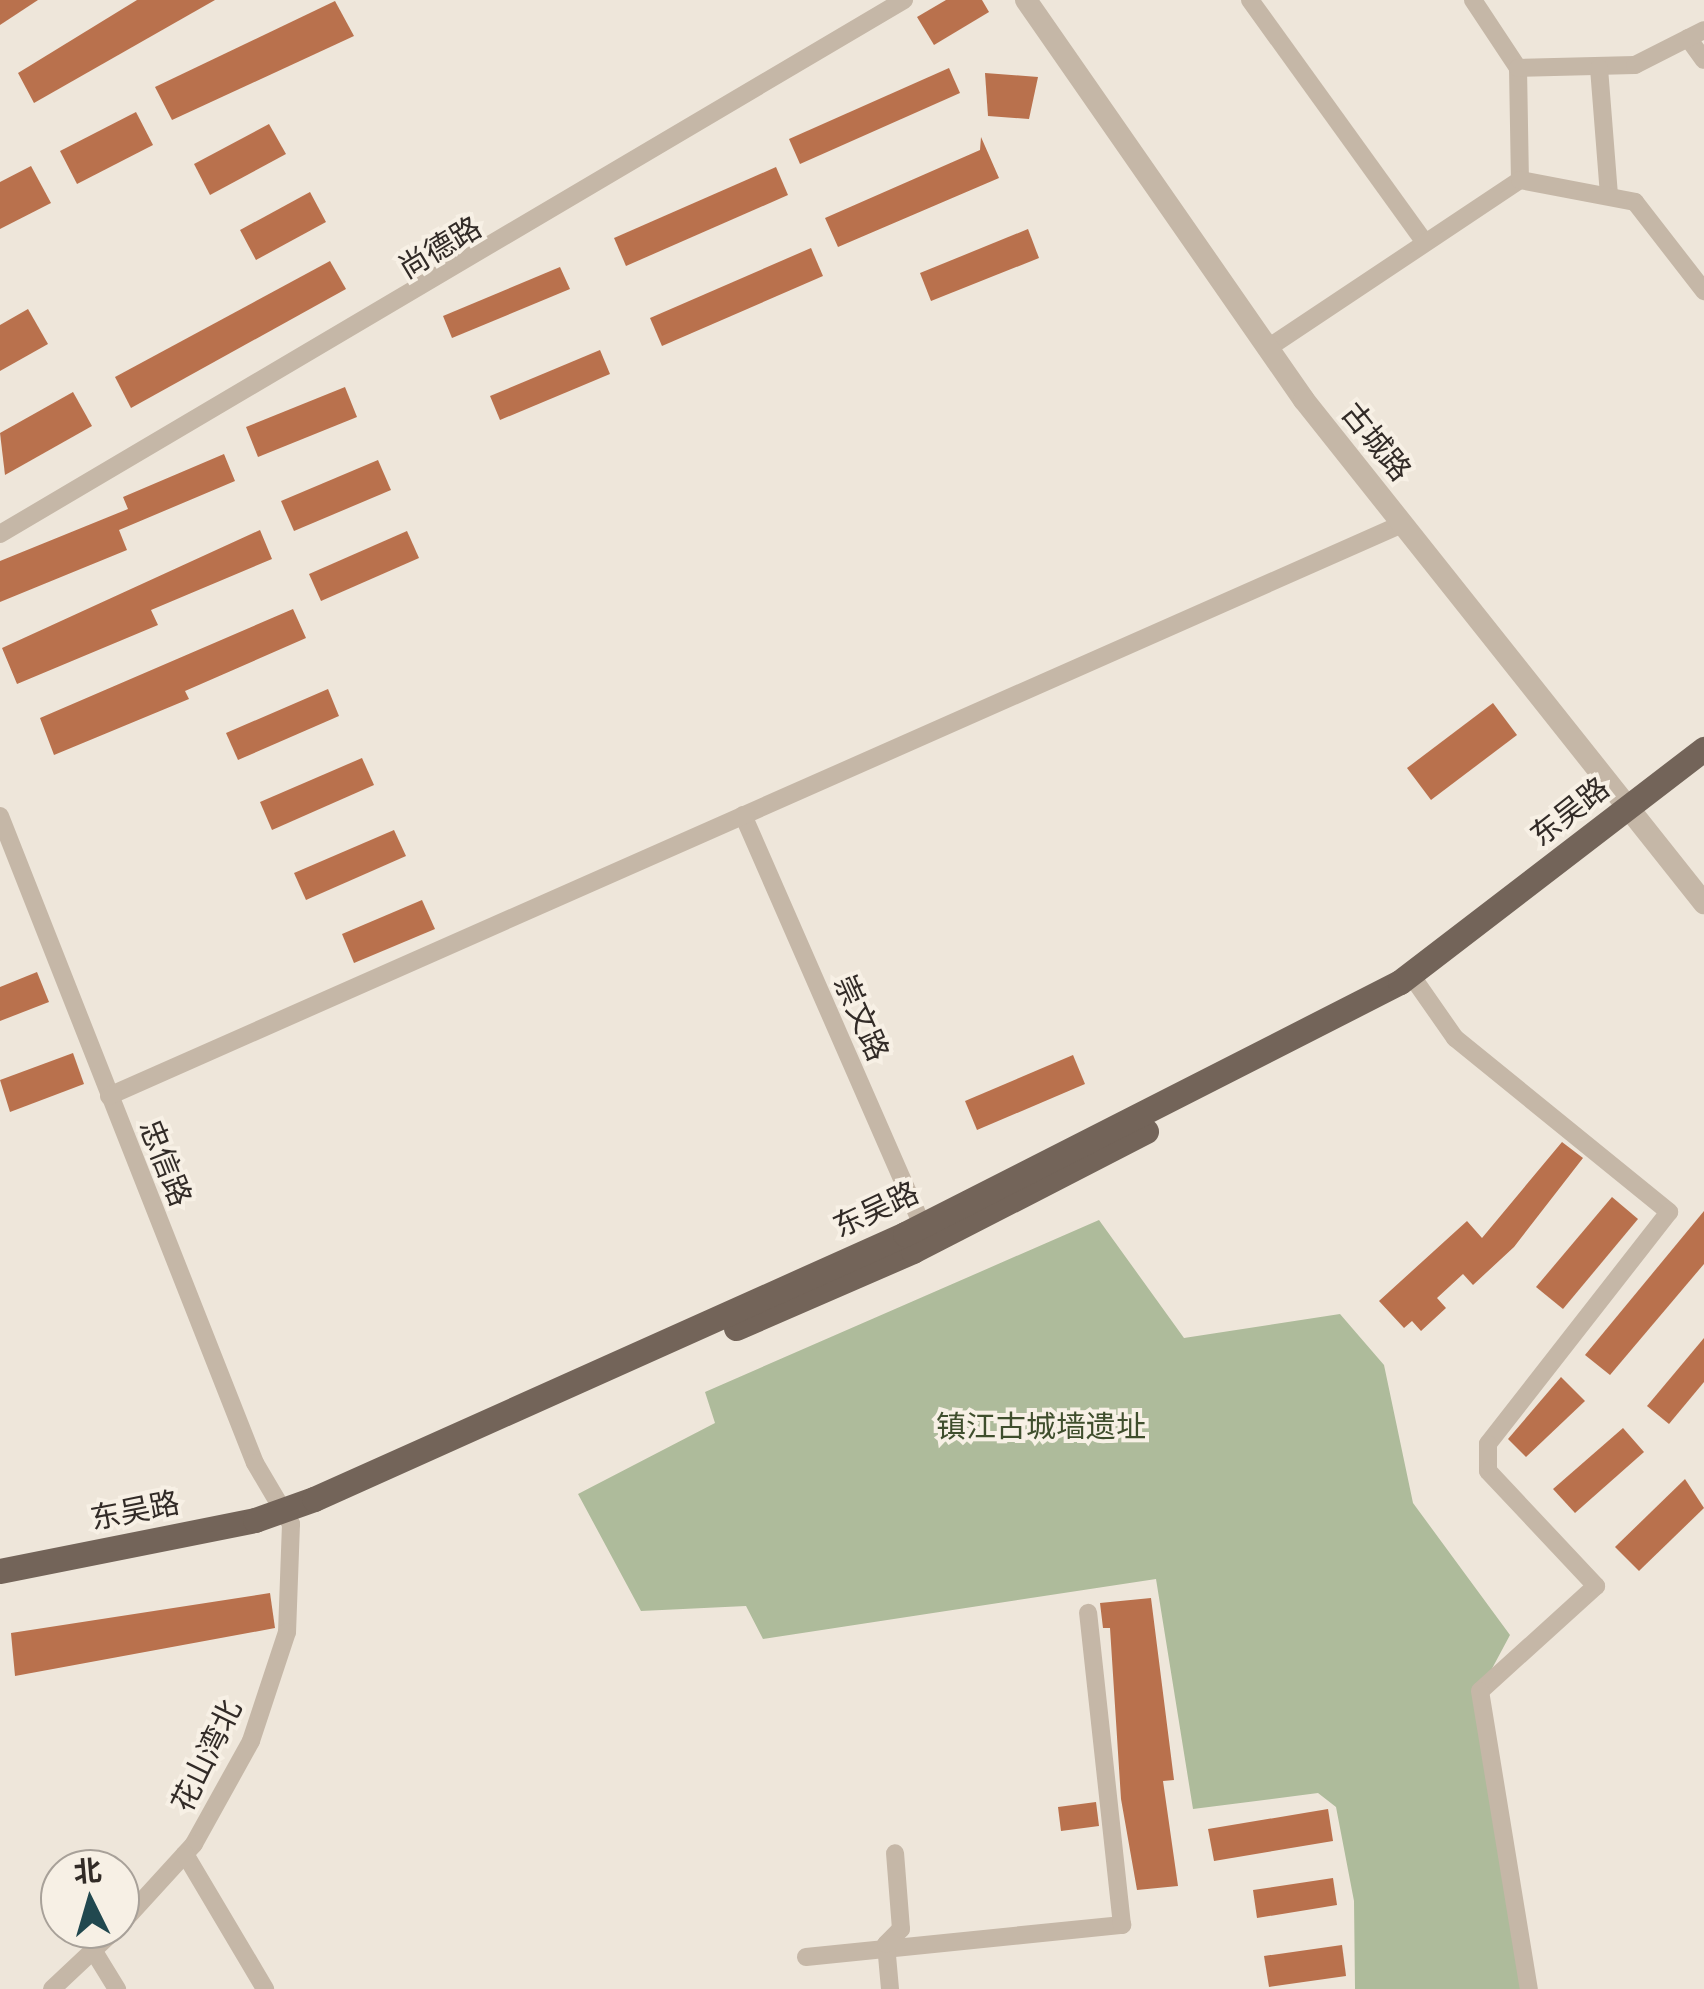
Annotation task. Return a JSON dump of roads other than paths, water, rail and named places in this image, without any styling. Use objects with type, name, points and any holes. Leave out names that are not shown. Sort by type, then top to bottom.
[{"type":"main road","name":"东吴路","points":[[1633,814],[1704,749]]},
{"type":"main road","name":"东吴路","points":[[0,1587],[288,1517],[927,1234],[1415,981],[1633,814],[1704,768]]},
{"type":"main road","name":"东吴路","points":[[0,1571],[288,1517]]},
{"type":"street","name":"尚德路","points":[[0,534],[904,0]]},
{"type":"street","name":"古城路","points":[[1026,0],[1268,348],[1402,524],[1704,903]]},
{"type":"street","points":[[1250,0],[1425,243]]},
{"type":"street","points":[[1473,0],[1518,68],[1520,180]]},
{"type":"street","points":[[1518,68],[1635,64],[1696,34],[1704,60]]},
{"type":"street","points":[[1599,68],[1608,195]]},
{"type":"street","points":[[1268,348],[1520,180],[1635,202],[1704,292]]},
{"type":"street","points":[[109,1096],[1402,524]]},
{"type":"street","name":"崇文路","points":[[743,815],[927,1234]]},
{"type":"street","name":"忠信路","points":[[0,816],[255,1463],[288,1517]]},
{"type":"street","points":[[1415,981],[1468,1051],[1669,1212],[1488,1444],[1488,1471],[1596,1586],[1480,1691],[1529,1989]]},
{"type":"street","name":"花山湾北","points":[[140,1903],[185,1854],[250,1741],[286,1632],[288,1517]]},
{"type":"street","points":[[806,1957],[886,1944],[1122,1925],[1088,1613]]},
{"type":"street","points":[[886,1944],[901,1929],[895,1853]]},
{"type":"street","points":[[185,1854],[265,1989]]},
{"type":"street","points":[[886,1944],[890,1989]]},
{"type":"street","points":[[93,1950],[116,1989]]},
{"type":"street","name":"花山湾北","points":[[52,1989],[93,1950]]},
{"type":"park label","name":"镇江古城墙遗址","points":[[1041,1427]]}]
